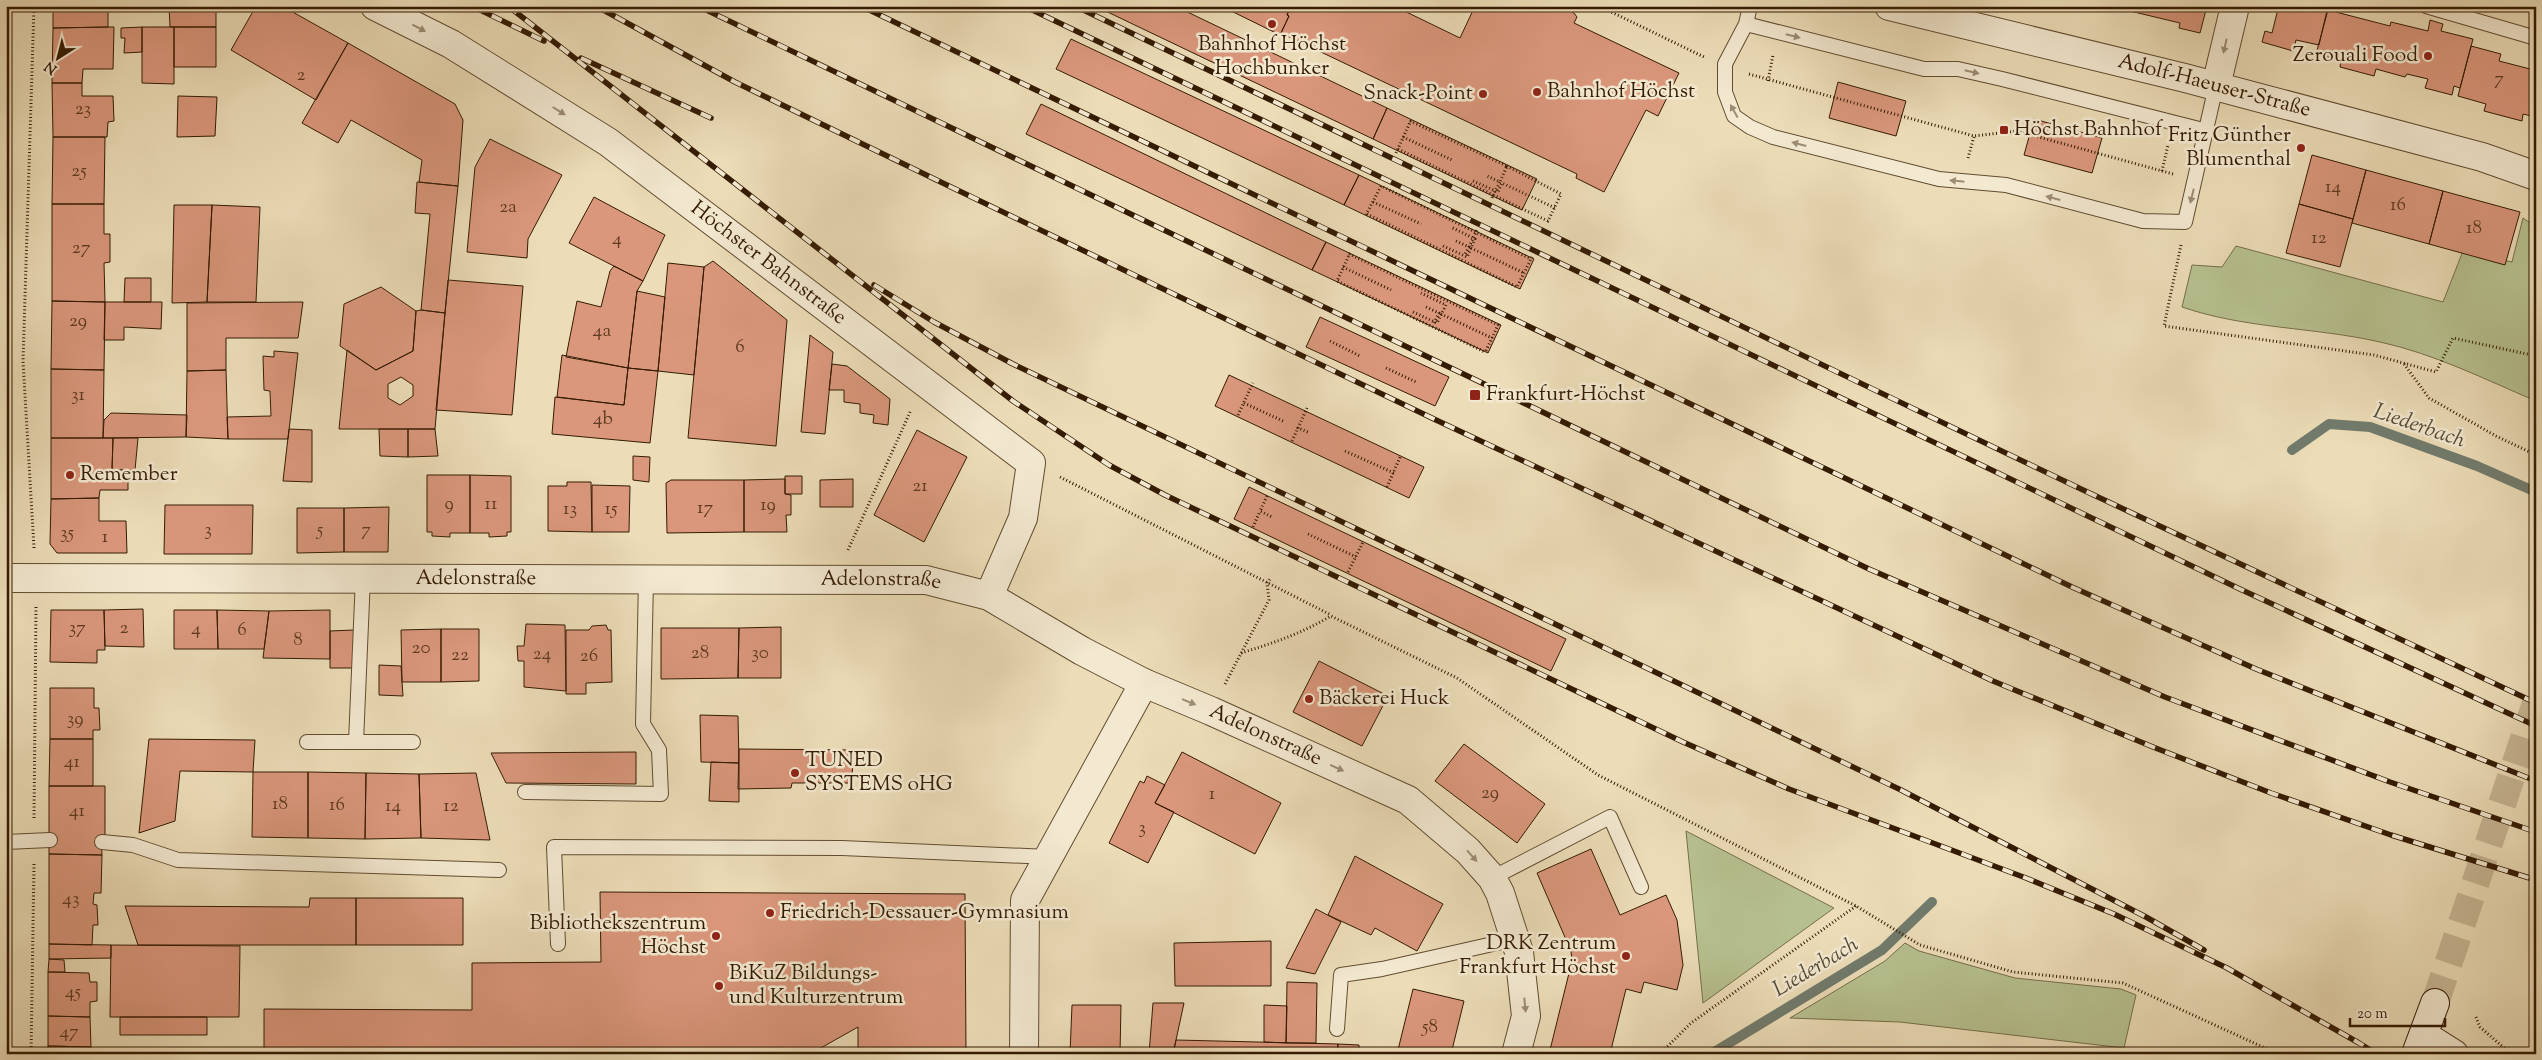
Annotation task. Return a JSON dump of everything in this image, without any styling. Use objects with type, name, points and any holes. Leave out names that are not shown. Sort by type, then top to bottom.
[{"type":"street","name":"Höchster Bahnstraße","points":[[376,6],[451,44],[608,142],[1031,463]]},
{"type":"street","name":"Adolf-Haeuser-Straße","points":[[1889,6],[2216,86],[2482,157],[2536,176]]},
{"type":"street","points":[[2216,86],[2235,6]]},
{"type":"street","points":[[989,596],[1024,518],[1031,463]]},
{"type":"street","name":"Adelonstraße","points":[[6,578],[36,576],[926,580],[989,596],[1082,651],[1144,683],[1211,711],[1408,800],[1468,851],[1492,878],[1500,893],[1519,952],[1526,1016],[1516,1054]]},
{"type":"street","points":[[1024,1054],[1025,900],[1144,683]]},
{"type":"street","points":[[2435,1003],[2420,1045],[2454,1054]]},
{"type":"lane","points":[[1750,6],[1746,24],[1725,64],[1725,92],[1734,116],[1750,127],[1773,137],[1939,179],[2006,185],[2142,221],[2185,222],[2216,86]]},
{"type":"lane","points":[[2426,6],[2536,38]]},
{"type":"lane","points":[[1746,24],[1924,69],[1958,69],[2002,79],[2207,131]]},
{"type":"lane","points":[[356,742],[363,577]]},
{"type":"lane","points":[[526,792],[661,794],[659,750],[643,724],[646,579]]},
{"type":"lane","points":[[307,742],[414,742]]},
{"type":"lane","points":[[1492,878],[1610,817],[1641,888]]},
{"type":"lane","points":[[6,842],[50,840]]},
{"type":"lane","points":[[102,842],[133,845],[178,860],[499,870]]},
{"type":"lane","points":[[558,944],[554,847],[842,848],[1049,857]]},
{"type":"lane","points":[[1337,1029],[1341,975],[1382,969],[1515,939]]},
{"type":"path","points":[[31,1054],[36,576],[23,361],[34,6]]},
{"type":"path","points":[[1599,6],[1704,58]]},
{"type":"path","points":[[1768,81],[1774,52]]},
{"type":"path","points":[[1744,72],[1768,81],[1974,136],[2017,132],[2176,175]]},
{"type":"path","points":[[1411,119],[1562,193],[1547,223],[1397,151],[1403,137],[1411,119]]},
{"type":"path","points":[[1967,163],[1974,136]]},
{"type":"path","points":[[1403,137],[1452,160]]},
{"type":"path","points":[[2162,171],[2168,142]]},
{"type":"path","points":[[1492,197],[1508,165]]},
{"type":"path","points":[[1487,176],[1500,182]]},
{"type":"path","points":[[1473,181],[1498,192],[1502,183],[1555,208]]},
{"type":"path","points":[[1381,185],[1531,258],[1517,288],[1366,215],[1373,202],[1381,185]]},
{"type":"path","points":[[1373,202],[1421,224]]},
{"type":"path","points":[[2185,222],[2164,326],[2374,355],[2436,372],[2452,338],[2536,356]]},
{"type":"path","points":[[1451,227],[1476,239],[1462,261]]},
{"type":"path","points":[[1442,246],[1467,257],[1477,231]]},
{"type":"path","points":[[1456,241],[1524,273]]},
{"type":"path","points":[[1350,253],[1498,325],[1485,352],[1337,281],[1343,268],[1350,253]]},
{"type":"path","points":[[1343,268],[1391,290]]},
{"type":"path","points":[[1421,293],[1446,305],[1432,327]]},
{"type":"path","points":[[1413,312],[1437,323],[1445,299]]},
{"type":"path","points":[[1426,307],[1492,338]]},
{"type":"path","points":[[1330,341],[1360,356]]},
{"type":"path","points":[[2404,363],[2429,398],[2496,436],[2536,455]]},
{"type":"path","points":[[1386,368],[1416,382]]},
{"type":"path","points":[[835,579],[924,382]]},
{"type":"path","points":[[1238,415],[1253,383]]},
{"type":"path","points":[[1244,403],[1285,422]]},
{"type":"path","points":[[1292,441],[1307,408]]},
{"type":"path","points":[[1298,428],[1310,433]]},
{"type":"path","points":[[1345,451],[1394,473]]},
{"type":"path","points":[[1387,486],[1401,455]]},
{"type":"path","points":[[1031,463],[1457,678],[1598,775],[1856,906],[1920,944],[2013,972],[2123,983],[2278,1054]]},
{"type":"path","points":[[1253,527],[1267,496]]},
{"type":"path","points":[[1260,511],[1272,517]]},
{"type":"path","points":[[1308,534],[1356,557]]},
{"type":"path","points":[[1348,572],[1363,542]]},
{"type":"path","points":[[1211,711],[1269,600],[1267,583],[1270,578]]},
{"type":"path","points":[[1242,653],[1289,638],[1308,630],[1331,616]]},
{"type":"path","points":[[1660,1054],[1691,1023],[1856,906]]},
{"type":"path","points":[[2476,1017],[2480,1027],[2511,1054]]},
{"type":"green space","points":[[2523,218],[2536,227],[2536,401],[2459,368],[2400,347],[2330,333],[2231,320],[2182,307],[2192,265],[2222,267],[2236,246],[2443,302],[2463,251],[2512,262]]},
{"type":"green space","points":[[1686,831],[1834,908],[1703,1003]]},
{"type":"green space","points":[[1905,943],[1919,951],[2015,978],[2121,989],[2136,995],[2124,1048],[1900,1022],[1790,1018],[1885,961]]},
{"type":"building","points":[[53,6],[108,6],[108,27],[53,28]]},
{"type":"building","points":[[169,6],[216,6],[216,27],[170,27]]},
{"type":"building","points":[[256,6],[282,6],[348,43],[316,100],[231,50]]},
{"type":"building","points":[[1095,6],[1175,6],[1387,108],[1373,139]]},
{"type":"building","name":"Bahnhof Höchst Hochbunker","points":[[1221,6],[1291,6],[1287,15],[1289,16],[1280,35]]},
{"type":"building","name":"Bahnhof Höchst","points":[[1291,6],[1394,6],[1460,38],[1475,6],[1560,6],[1574,13],[1577,17],[1574,23],[1679,73],[1658,116],[1646,110],[1604,192],[1576,178],[1577,174],[1281,33],[1289,16],[1287,15]]},
{"type":"building","points":[[2109,6],[2207,6],[2200,33],[2179,28],[2180,23]]},
{"type":"building","points":[[2269,6],[2328,6],[2319,45],[2296,40],[2293,51],[2262,42],[2265,31],[2272,33],[2278,9]]},
{"type":"building","points":[[2328,10],[2390,26],[2391,22],[2428,31],[2430,20],[2443,24],[2441,31],[2473,39],[2460,88],[2454,86],[2452,95],[2425,88],[2428,79],[2407,74],[2405,77],[2376,69],[2374,76],[2340,67],[2341,60],[2316,54]]},
{"type":"building","points":[[114,27],[113,69],[83,69],[82,83],[52,83],[53,28]]},
{"type":"building","points":[[142,27],[174,27],[174,84],[142,83]]},
{"type":"building","points":[[142,27],[142,52],[124,53],[125,38],[121,38],[121,28]]},
{"type":"building","points":[[174,27],[216,27],[216,67],[174,67]]},
{"type":"building","points":[[1071,39],[1359,175],[1344,205],[1056,69]]},
{"type":"building","points":[[348,43],[455,104],[463,120],[458,186],[419,182],[422,160],[351,120],[338,143],[302,123]]},
{"type":"building","points":[[2471,46],[2501,54],[2499,61],[2534,70],[2536,65],[2536,117],[2523,114],[2522,121],[2484,111],[2486,104],[2458,96]]},
{"type":"building","points":[[1838,82],[1906,101],[1896,136],[1829,118]]},
{"type":"building","points":[[52,83],[82,83],[82,96],[113,96],[114,121],[108,122],[107,137],[53,137]]},
{"type":"building","points":[[178,96],[217,97],[215,136],[177,137]]},
{"type":"building","points":[[1041,104],[1326,242],[1312,270],[1026,134]]},
{"type":"building","points":[[1387,108],[1537,179],[1522,210],[1373,139]]},
{"type":"building","points":[[2034,119],[2102,138],[2092,173],[2024,155]]},
{"type":"building","points":[[53,137],[105,137],[104,204],[52,204]]},
{"type":"building","points":[[490,139],[562,175],[528,239],[527,258],[467,252],[475,167]]},
{"type":"building","points":[[2312,155],[2366,170],[2353,219],[2299,204]]},
{"type":"building","points":[[2366,170],[2443,191],[2429,244],[2352,223]]},
{"type":"building","points":[[1359,175],[1534,259],[1520,289],[1344,205]]},
{"type":"building","points":[[417,182],[458,186],[445,313],[421,310],[430,214],[415,213]]},
{"type":"building","points":[[2443,191],[2520,212],[2505,265],[2429,244]]},
{"type":"building","points":[[594,197],[665,235],[643,281],[569,243]]},
{"type":"building","points":[[52,204],[104,204],[104,234],[110,234],[110,262],[104,263],[105,302],[52,301]]},
{"type":"building","points":[[2299,204],[2353,219],[2340,267],[2286,253]]},
{"type":"building","points":[[174,205],[212,205],[207,302],[172,303]]},
{"type":"building","points":[[212,205],[260,207],[256,302],[207,302]]},
{"type":"building","points":[[1326,242],[1501,325],[1488,353],[1312,270]]},
{"type":"building","points":[[713,261],[787,320],[776,446],[688,438],[704,267]]},
{"type":"building","points":[[668,263],[704,267],[694,375],[658,371]]},
{"type":"building","points":[[614,266],[643,281],[637,291],[628,368],[566,357],[577,301],[601,307],[610,271]]},
{"type":"building","points":[[125,278],[151,278],[151,302],[124,302]]},
{"type":"building","points":[[448,280],[523,286],[512,415],[436,410]]},
{"type":"building","points":[[381,287],[416,311],[413,351],[376,370],[340,346],[344,304]]},
{"type":"building","points":[[637,291],[665,297],[658,371],[628,368]]},
{"type":"building","points":[[52,301],[105,302],[104,370],[51,369]]},
{"type":"building","points":[[105,302],[162,302],[161,329],[124,327],[124,340],[104,340]]},
{"type":"building","points":[[303,302],[298,338],[226,338],[226,370],[187,371],[187,303]]},
{"type":"building","points":[[416,311],[445,313],[435,429],[339,429],[347,350],[376,370],[413,351]],"holes":[[[401,377],[413,385],[413,396],[400,405],[388,398],[388,384]]]},
{"type":"building","points":[[1320,317],[1449,377],[1435,406],[1306,347]]},
{"type":"building","points":[[810,335],[833,352],[825,434],[801,432]]},
{"type":"building","points":[[274,351],[298,353],[288,439],[228,439],[227,417],[271,416],[270,391],[264,390],[263,356],[274,357]]},
{"type":"building","points":[[562,355],[628,368],[624,405],[557,397]]},
{"type":"building","points":[[832,364],[847,366],[890,399],[888,425],[873,423],[874,415],[860,413],[860,404],[844,402],[844,390],[829,390]]},
{"type":"building","points":[[628,368],[658,371],[650,443],[552,434],[555,397],[624,405]]},
{"type":"building","points":[[51,369],[104,370],[103,438],[51,438]]},
{"type":"building","points":[[226,370],[228,439],[186,437],[187,371]]},
{"type":"building","points":[[1229,375],[1424,467],[1409,498],[1215,406]]},
{"type":"building","points":[[111,413],[187,415],[186,437],[103,438],[104,420]]},
{"type":"building","points":[[289,429],[312,430],[312,482],[283,481]]},
{"type":"building","points":[[379,429],[408,429],[408,457],[380,456]]},
{"type":"building","points":[[408,429],[435,429],[438,456],[408,457]]},
{"type":"building","points":[[917,430],[967,457],[924,542],[874,515]]},
{"type":"building","points":[[51,438],[113,438],[112,470],[128,470],[128,490],[100,490],[99,498],[51,499]]},
{"type":"building","points":[[113,438],[138,438],[135,470],[112,470]]},
{"type":"building","points":[[633,456],[650,457],[649,482],[633,480]]},
{"type":"building","points":[[427,475],[470,475],[470,533],[450,533],[450,537],[432,536],[432,532],[427,532]]},
{"type":"building","points":[[470,475],[511,476],[511,532],[507,532],[507,536],[489,537],[489,533],[470,533]]},
{"type":"building","points":[[785,476],[802,476],[802,494],[785,494]]},
{"type":"building","points":[[785,479],[785,494],[791,495],[791,515],[786,515],[787,532],[744,532],[744,480]]},
{"type":"building","points":[[853,479],[853,507],[820,507],[820,480]]},
{"type":"building","points":[[671,480],[744,480],[744,532],[667,533],[666,483]]},
{"type":"building","points":[[567,482],[591,482],[592,532],[548,531],[548,486],[567,486]]},
{"type":"building","points":[[592,485],[630,486],[629,532],[592,532]]},
{"type":"building","points":[[1249,487],[1566,639],[1551,671],[1234,519]]},
{"type":"building","points":[[99,498],[99,521],[126,521],[127,553],[57,553],[50,544],[51,499]]},
{"type":"building","points":[[165,505],[253,505],[252,554],[164,554]]},
{"type":"building","points":[[389,507],[388,552],[344,552],[344,508]]},
{"type":"building","points":[[297,508],[344,508],[344,552],[297,553]]},
{"type":"building","points":[[143,609],[144,647],[105,646],[104,610]]},
{"type":"building","points":[[51,610],[104,610],[105,650],[97,650],[97,663],[50,662]]},
{"type":"building","points":[[174,610],[217,610],[218,649],[174,649]]},
{"type":"building","points":[[217,610],[269,611],[264,649],[218,649]]},
{"type":"building","points":[[330,610],[330,659],[263,658],[269,611]]},
{"type":"building","points":[[526,624],[565,625],[566,691],[524,687],[524,661],[518,661],[517,646],[524,646]]},
{"type":"building","points":[[606,625],[608,630],[611,630],[612,682],[586,683],[586,694],[566,694],[566,630],[589,630],[592,626]]},
{"type":"building","points":[[781,627],[781,678],[738,678],[739,628]]},
{"type":"building","points":[[661,628],[739,628],[738,678],[661,679]]},
{"type":"building","points":[[441,629],[441,682],[402,682],[401,630]]},
{"type":"building","points":[[441,629],[479,629],[479,681],[441,682]]},
{"type":"building","points":[[354,630],[354,668],[330,668],[330,631]]},
{"type":"building","points":[[1319,661],[1388,696],[1362,746],[1293,712]]},
{"type":"building","points":[[379,665],[401,666],[403,696],[379,695]]},
{"type":"building","points":[[50,688],[94,688],[94,708],[99,708],[100,730],[93,730],[93,739],[50,739]]},
{"type":"building","points":[[700,715],[738,716],[739,763],[701,762]]},
{"type":"building","points":[[50,739],[93,739],[93,786],[49,786]]},
{"type":"building","points":[[149,739],[255,740],[253,772],[180,771],[175,821],[139,833]]},
{"type":"building","points":[[1464,744],[1545,804],[1517,843],[1435,781]]},
{"type":"building","name":"TUNED SYSTEMS oHG","points":[[739,749],[853,750],[852,783],[792,783],[791,788],[738,789]]},
{"type":"building","points":[[636,752],[636,784],[506,783],[491,753]]},
{"type":"building","points":[[1182,752],[1281,803],[1255,854],[1155,803]]},
{"type":"building","points":[[711,762],[739,763],[739,802],[709,801]]},
{"type":"building","points":[[253,772],[308,772],[308,838],[252,837]]},
{"type":"building","points":[[308,772],[366,773],[365,839],[308,838]]},
{"type":"building","points":[[366,773],[419,774],[421,838],[365,839]]},
{"type":"building","points":[[476,773],[490,840],[421,838],[419,774]]},
{"type":"building","points":[[1147,776],[1165,785],[1155,803],[1174,812],[1148,863],[1109,843],[1140,781],[1144,783]]},
{"type":"building","points":[[49,786],[105,786],[105,835],[101,835],[102,855],[49,854]]},
{"type":"building","name":"DRK Zentrum Frankfurt Höchst","points":[[1591,849],[1620,915],[1666,895],[1677,920],[1683,965],[1677,990],[1644,982],[1641,993],[1626,989],[1610,1054],[1549,1054],[1572,961],[1571,951],[1537,873]]},
{"type":"building","points":[[49,854],[102,855],[101,893],[94,893],[93,904],[97,905],[98,925],[93,925],[92,945],[49,944]]},
{"type":"building","points":[[1355,856],[1443,904],[1417,951],[1375,928],[1371,935],[1328,915]]},
{"type":"building","name":"BiKuZ Bildungs- und Kulturzentrum","points":[[600,892],[965,894],[966,1054],[858,1054],[858,1027],[819,1049],[804,1054],[264,1054],[264,1009],[472,1010],[472,963],[601,962]]},
{"type":"building","points":[[310,898],[356,898],[356,945],[138,945],[125,906],[309,907]]},
{"type":"building","points":[[356,898],[463,898],[463,945],[356,945]]},
{"type":"building","points":[[1316,909],[1341,922],[1315,974],[1286,968]]},
{"type":"building","points":[[1271,941],[1271,986],[1175,986],[1174,943]]},
{"type":"building","points":[[49,944],[111,945],[111,958],[49,959]]},
{"type":"building","points":[[111,945],[240,946],[239,1017],[110,1017]]},
{"type":"building","points":[[49,959],[64,960],[65,972],[48,972]]},
{"type":"building","points":[[48,972],[89,973],[90,982],[97,982],[97,1001],[90,1002],[90,1017],[48,1016]]},
{"type":"building","points":[[1287,982],[1317,983],[1316,1043],[1286,1043]]},
{"type":"building","points":[[1413,989],[1464,1001],[1451,1054],[1397,1054]]},
{"type":"building","points":[[1153,1003],[1184,1003],[1173,1054],[1149,1054]]},
{"type":"building","points":[[1072,1005],[1121,1005],[1120,1054],[1070,1054]]},
{"type":"building","points":[[1264,1005],[1287,1006],[1286,1043],[1264,1042]]},
{"type":"building","points":[[48,1016],[90,1017],[91,1047],[48,1046]]},
{"type":"building","points":[[120,1017],[207,1017],[207,1035],[120,1035]]},
{"type":"building","points":[[1176,1040],[1338,1044],[1337,1054],[1173,1054]]},
{"type":"building","points":[[1338,1044],[1359,1045],[1359,1054],[1337,1054]]},
{"type":"building","points":[[48,1046],[91,1047],[91,1054],[48,1054]]},
{"type":"waterway","name":"Liederbach","points":[[2292,450],[2329,424],[2370,427],[2477,466],[2536,492]]},
{"type":"waterway","name":"Liederbach","points":[[1711,1054],[1882,950],[1932,902]]},
{"type":"tunnel","points":[[2435,1003],[2536,703]]},
{"type":"railway","points":[[472,6],[544,41]]},
{"type":"railway","points":[[508,6],[1013,401],[1109,465],[1165,495],[1683,742],[1789,789],[2026,878],[2114,914],[2227,968],[2359,1043]]},
{"type":"railway","points":[[596,6],[735,82],[951,187],[1436,420],[1993,681],[2271,793],[2391,835],[2536,880]]},
{"type":"railway","points":[[698,6],[1869,569],[2165,697],[2390,782],[2536,832]]},
{"type":"railway","points":[[861,6],[2072,587],[2256,669],[2536,781]]},
{"type":"railway","points":[[1024,6],[2242,590],[2536,726]]},
{"type":"railway","points":[[1075,6],[2081,489],[2536,703]]},
{"type":"railway","points":[[581,58],[711,118]]},
{"type":"railway","points":[[874,285],[934,322],[1013,364],[1901,790],[2146,917],[2204,950]]},
{"type":"railway","points":[[2354,1040],[2377,1054]]},
{"type":"place","name":"Bahnhof Höchst Hochbunker","points":[[1272,24]]},
{"type":"place","name":"Zerouali Food","points":[[2428,56]]},
{"type":"place","name":"Bahnhof Höchst","points":[[1537,92]]},
{"type":"place","name":"Snack-Point","points":[[1483,94]]},
{"type":"place","name":"Höchst Bahnhof","points":[[2004,130]]},
{"type":"place","name":"Fritz Günther Blumenthal","points":[[2301,148]]},
{"type":"place","name":"Frankfurt-Höchst","points":[[1475,395]]},
{"type":"place","name":"Remember","points":[[70,475]]},
{"type":"place","name":"Bäckerei Huck","points":[[1309,699]]},
{"type":"place","name":"TUNED SYSTEMS oHG","points":[[795,773]]},
{"type":"place","name":"Friedrich-Dessauer-Gymnasium","points":[[770,913]]},
{"type":"place","name":"Bibliothekszentrum Höchst","points":[[716,936]]},
{"type":"place","name":"DRK Zentrum Frankfurt Höchst","points":[[1626,956]]},
{"type":"place","name":"BiKuZ Bildungs- und Kulturzentrum","points":[[719,986]]}]
